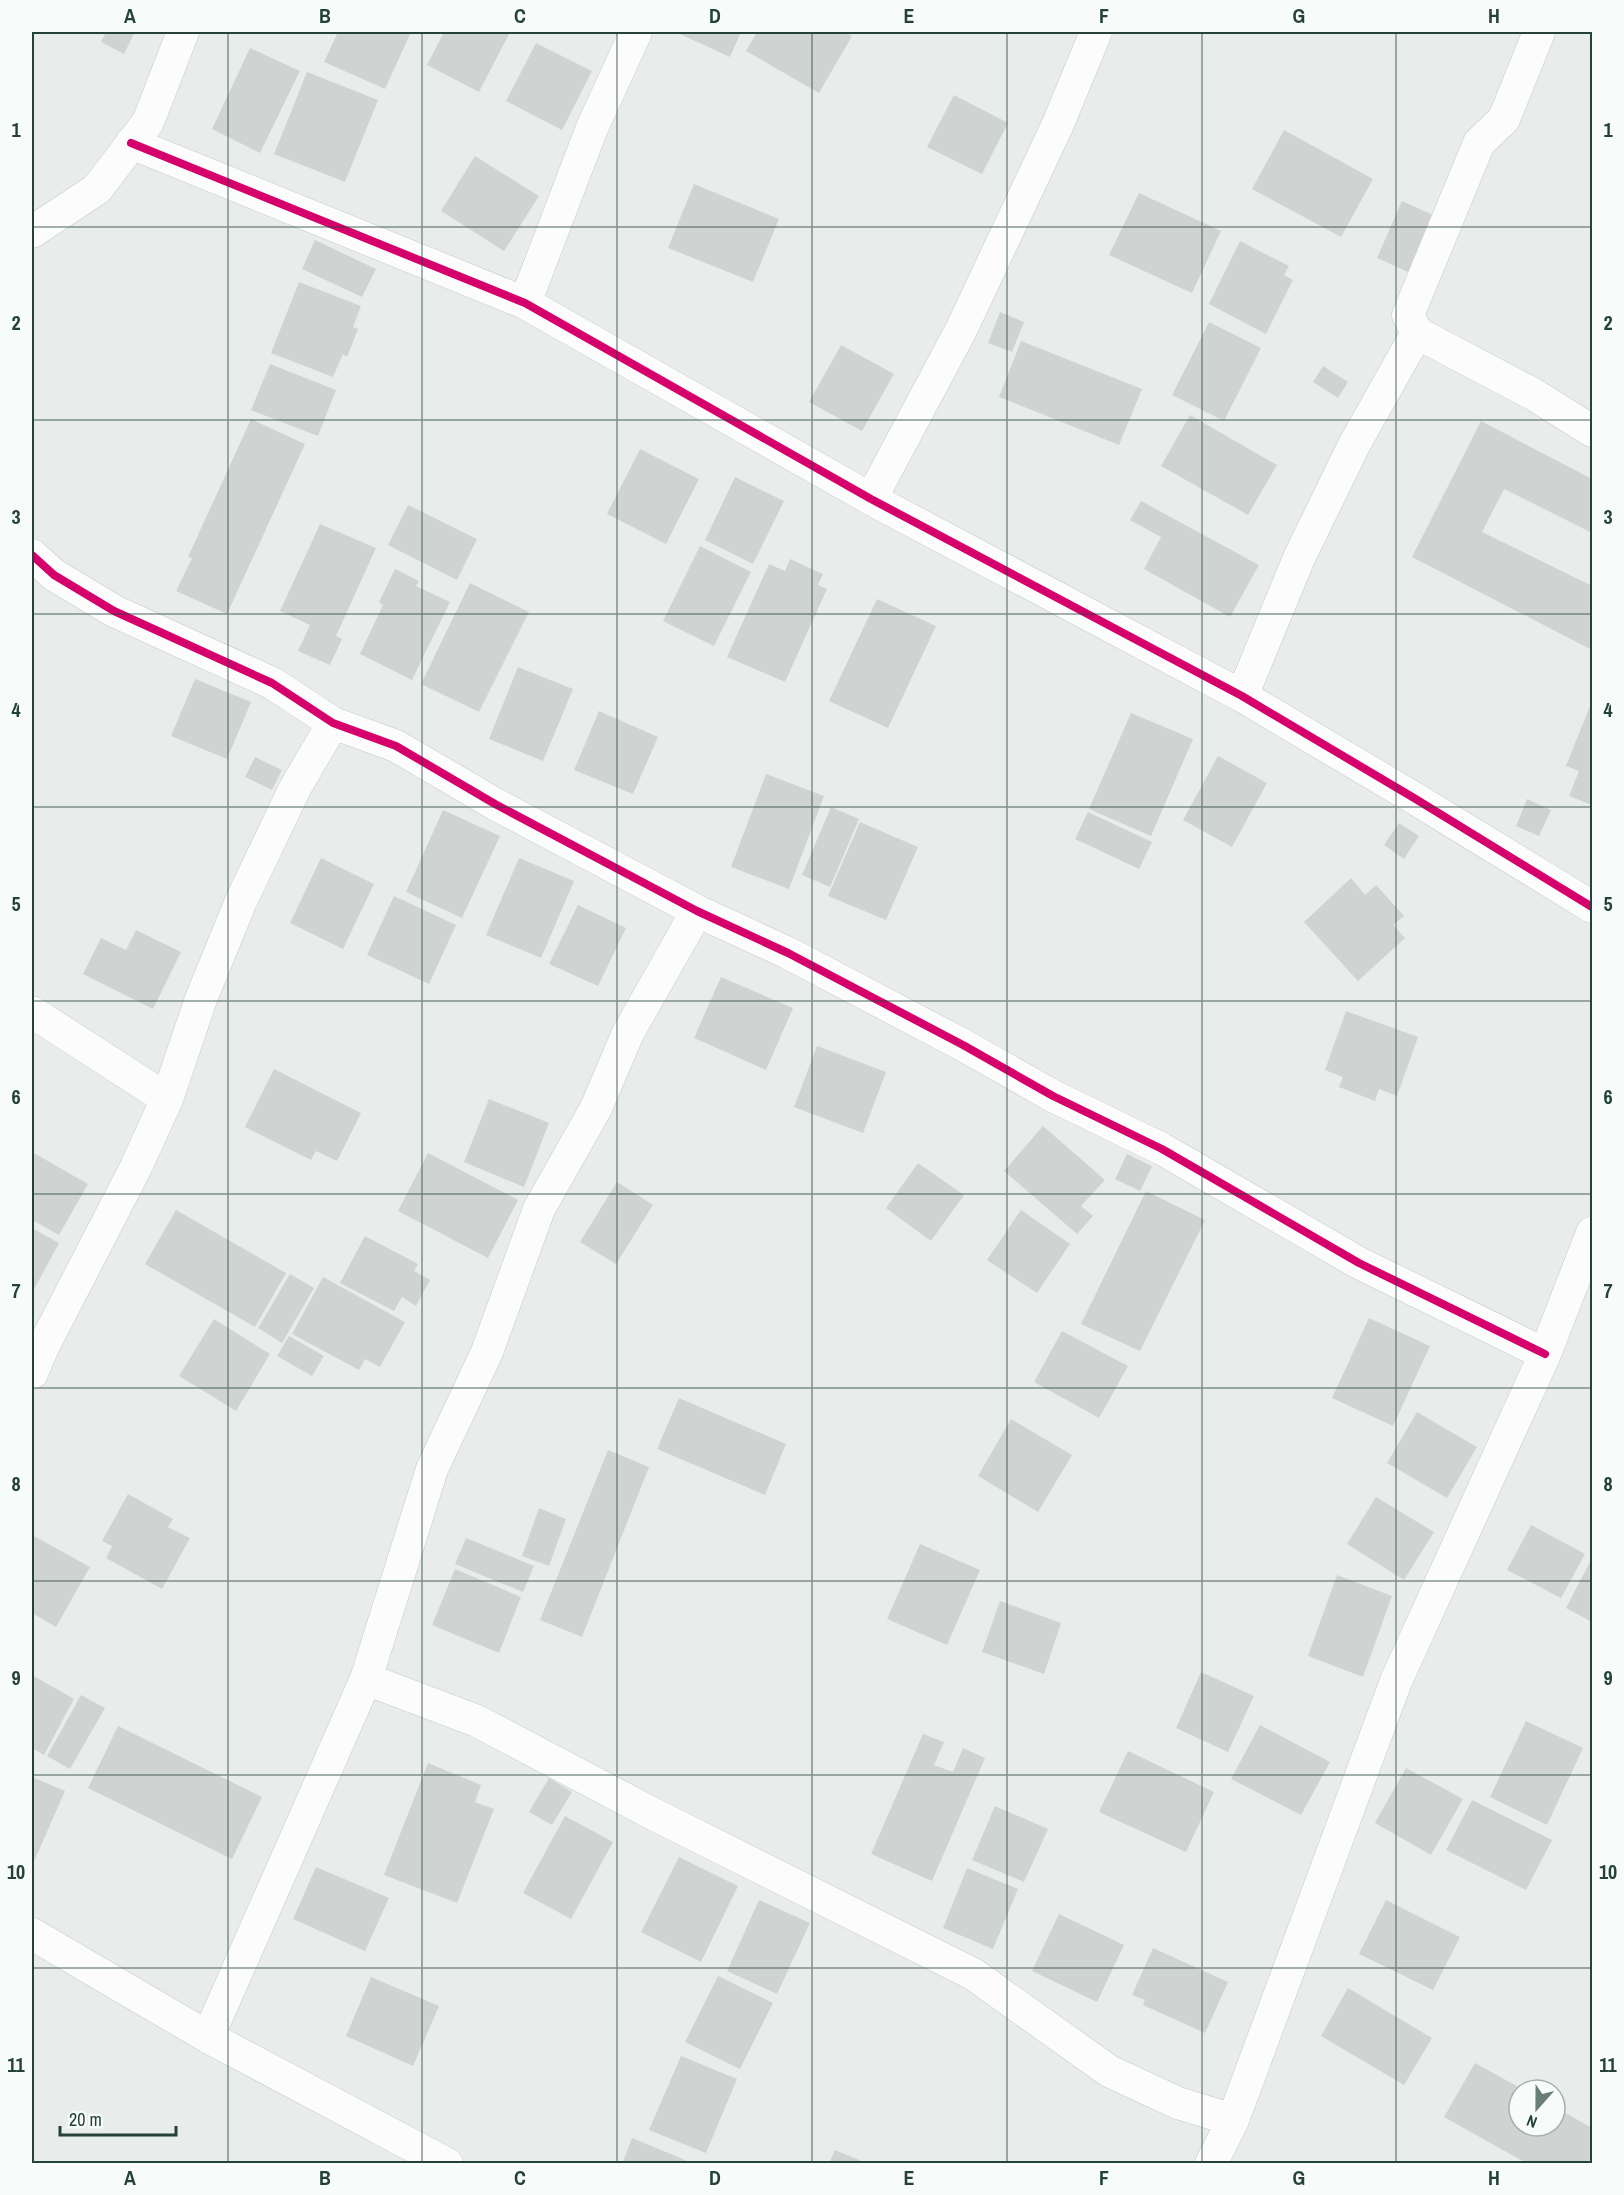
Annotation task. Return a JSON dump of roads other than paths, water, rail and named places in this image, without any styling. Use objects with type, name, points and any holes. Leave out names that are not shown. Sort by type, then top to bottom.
[{"type":"street","points":[[32,232],[97,189],[148,122],[183,32]]},
{"type":"street","points":[[525,303],[592,128],[636,32]]},
{"type":"street","points":[[871,499],[961,330],[1058,124],[1096,32]]},
{"type":"street","points":[[1539,32],[1504,119],[1479,143],[1408,315],[1417,333],[1533,394],[1593,431]]},
{"type":"street","points":[[131,143],[525,303],[871,499],[1242,696],[1593,906]]},
{"type":"street","points":[[1242,696],[1299,558],[1354,445],[1417,333]]},
{"type":"street","points":[[32,555],[54,575],[114,611],[272,683],[333,723],[396,746],[495,804],[697,911],[788,953],[963,1045],[1053,1096],[1162,1149],[1359,1263],[1545,1354]]},
{"type":"street","points":[[32,1373],[43,1347],[136,1167],[167,1099],[201,999],[241,901],[295,788],[333,723]]},
{"type":"street","points":[[208,2037],[366,1679],[432,1469],[488,1352],[539,1209],[596,1108],[628,1033],[697,911]]},
{"type":"street","points":[[32,1012],[167,1099]]},
{"type":"street","points":[[1211,2163],[1233,2120],[1396,1681],[1545,1354],[1593,1233]]},
{"type":"street","points":[[366,1679],[477,1721],[659,1817],[973,1974],[1109,2071],[1178,2103],[1233,2120]]},
{"type":"street","points":[[32,1934],[208,2037],[447,2163]]}]
